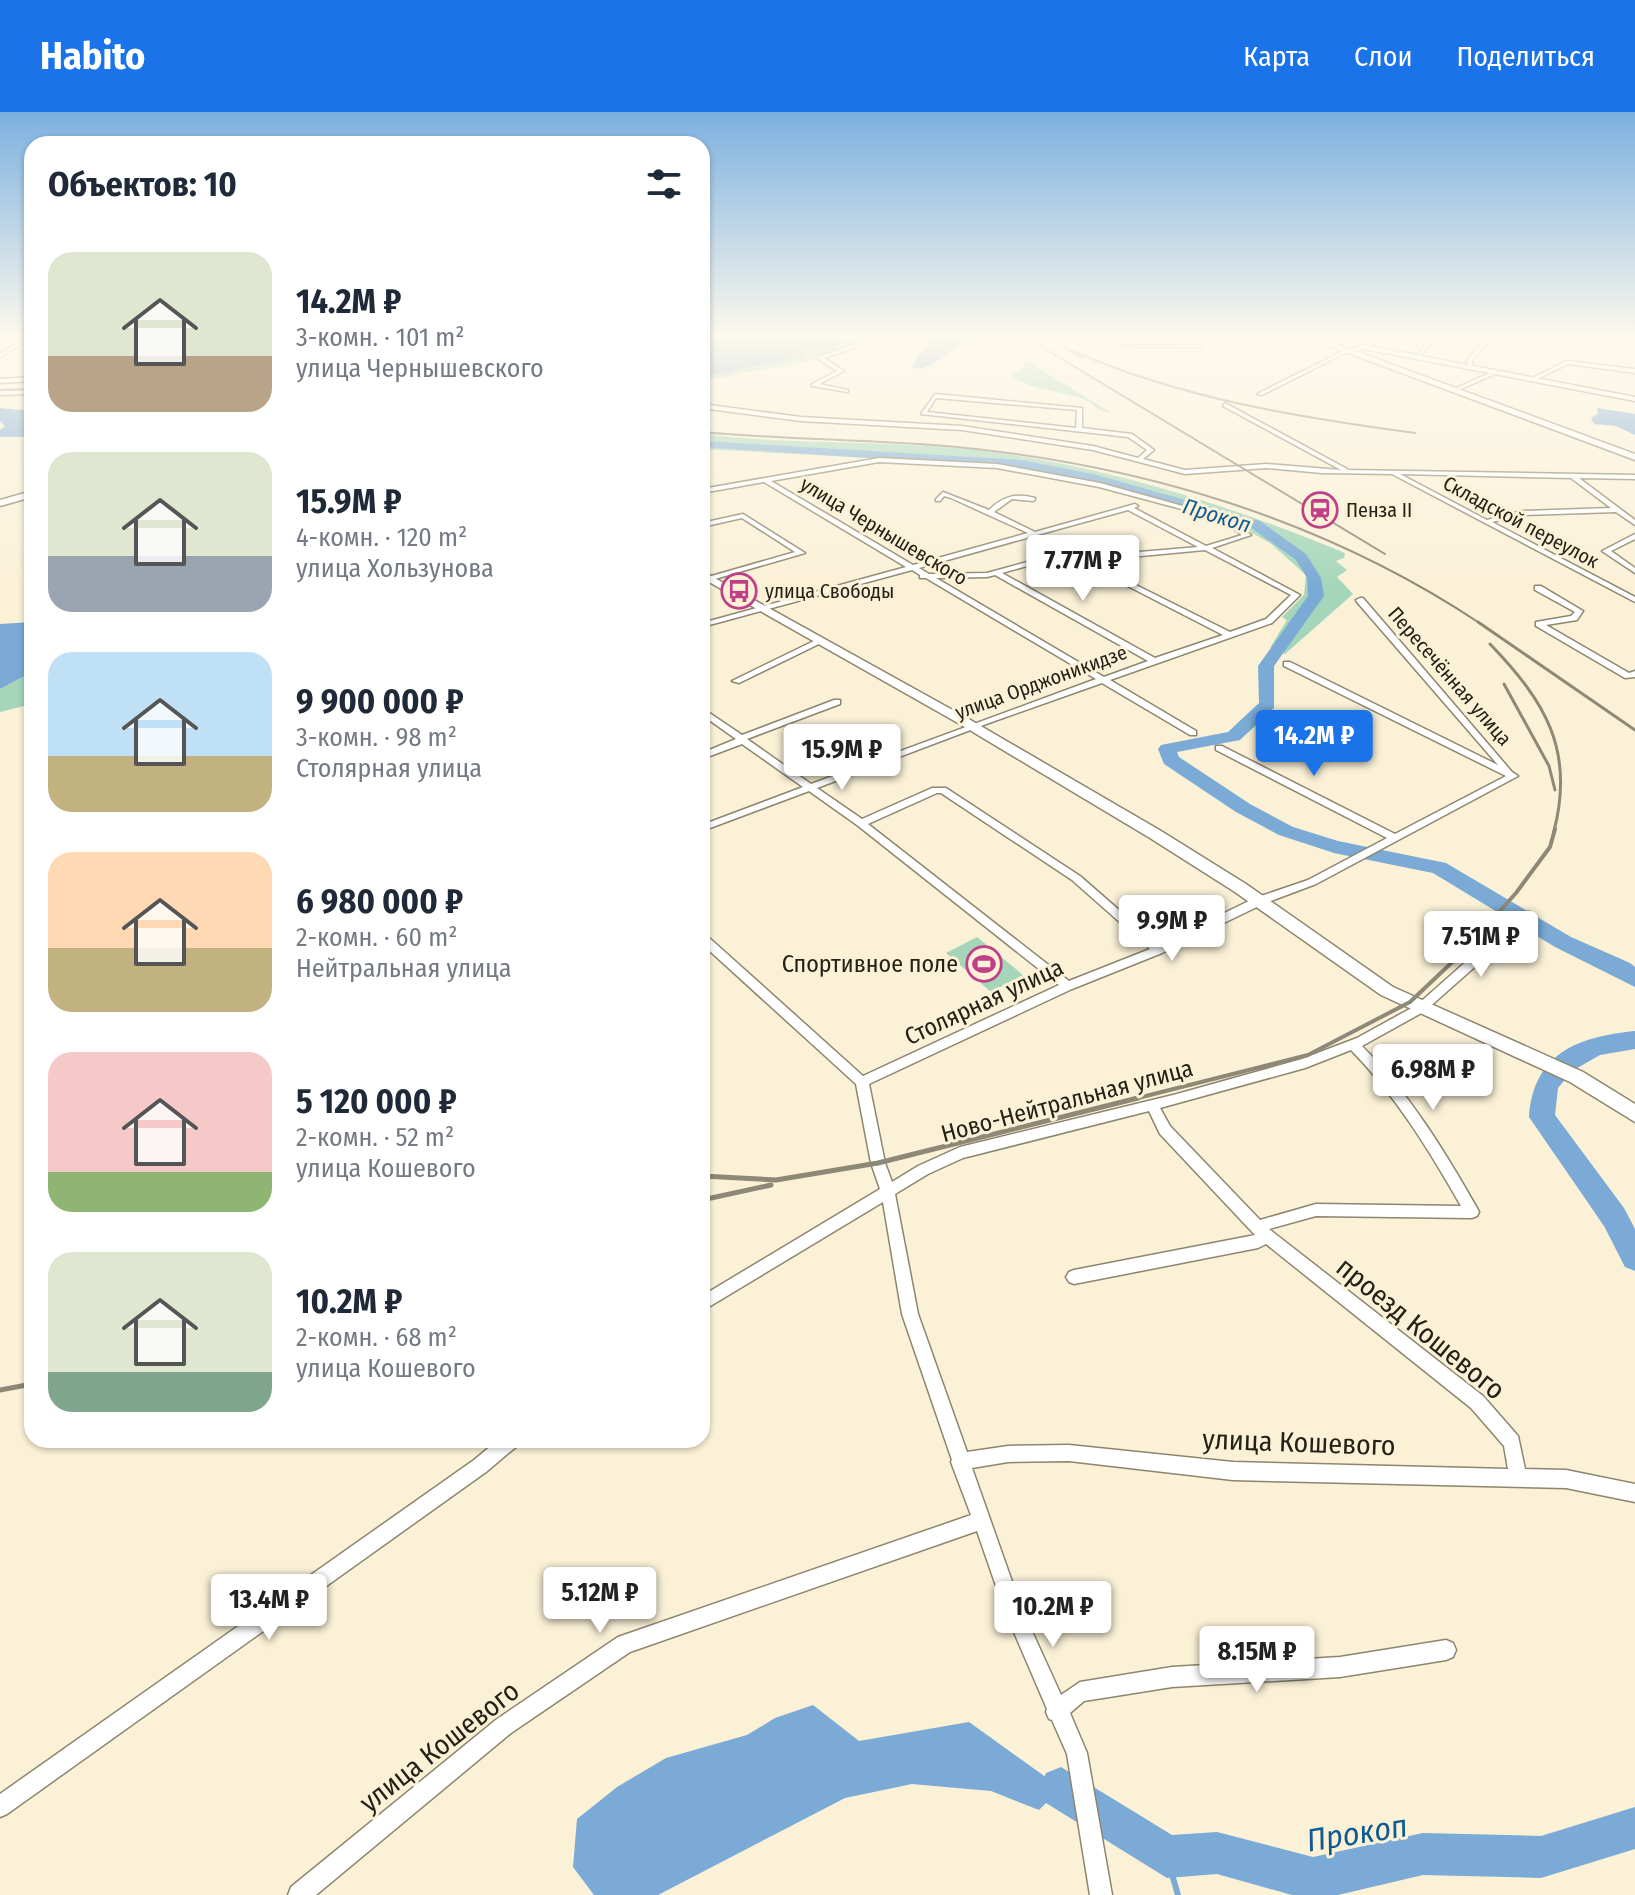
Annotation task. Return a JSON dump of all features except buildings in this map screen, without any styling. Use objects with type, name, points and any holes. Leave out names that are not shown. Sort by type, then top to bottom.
[{"type":"main road","points":[[1543,421],[1635,457]]},
{"type":"main road","points":[[1551,421],[1635,449]]},
{"type":"main road","points":[[0,503],[24,496]]},
{"type":"main road","points":[[710,579],[1055,773],[1259,901],[1320,947],[1421,1008],[1602,1088],[1635,1114]]},
{"type":"street","points":[[840,421],[962,428],[1093,448],[1185,472],[1266,466],[1349,472],[1635,477]]},
{"type":"street","points":[[998,421],[1130,435],[1151,450],[1139,460]]},
{"type":"street","points":[[1079,421],[1079,430]]},
{"type":"street","points":[[1255,421],[1349,472]]},
{"type":"street","points":[[710,490],[865,461],[1007,467],[1100,485],[1149,501],[1202,513],[1248,535],[1206,548],[1027,564],[996,573],[923,576]]},
{"type":"street","name":"Складской переулок","points":[[1392,472],[1635,600]]},
{"type":"street","points":[[1573,476],[1635,523]]},
{"type":"street","name":"улица Чернышевского","points":[[765,480],[1193,733]]},
{"type":"street","points":[[938,500],[943,494],[965,498],[976,508],[992,511],[1031,531],[1032,535],[1228,634]]},
{"type":"street","points":[[992,511],[1003,499],[1019,496],[1033,499]]},
{"type":"street","points":[[710,623],[1149,501]]},
{"type":"street","points":[[1129,508],[1206,548]]},
{"type":"street","points":[[1486,522],[1522,513],[1615,510]]},
{"type":"street","points":[[710,523],[743,516],[801,553],[710,576]]},
{"type":"street","points":[[1635,536],[1606,551],[1635,571]]},
{"type":"street","name":"улица Орджоникидзе","points":[[710,825],[971,726],[1269,621],[1296,595],[1206,548]]},
{"type":"street","points":[[996,573],[1154,661]]},
{"type":"street","points":[[1538,588],[1579,611],[1574,618],[1539,624],[1628,676],[1635,674]]},
{"type":"street","name":"Пересечённая улица","points":[[1360,600],[1513,776]]},
{"type":"street","points":[[736,681],[821,641]]},
{"type":"street","points":[[1287,664],[1513,776]]},
{"type":"street","points":[[710,753],[837,702]]},
{"type":"street","points":[[710,717],[861,823],[1068,986]]},
{"type":"street","points":[[1219,748],[1394,838]]},
{"type":"street","name":"Столярная улица","points":[[862,1082],[1068,986],[1158,950],[1259,901],[1312,882],[1513,776]]},
{"type":"street","points":[[861,823],[935,790],[943,790],[1076,878],[1158,950]]},
{"type":"street","name":"Ново-Нейтральная улица","points":[[710,1299],[888,1192],[960,1153],[1305,1063],[1353,1044],[1421,1008],[1523,919]]},
{"type":"street","points":[[710,945],[862,1082],[878,1163],[888,1192],[907,1302],[1013,1609],[1056,1712],[1077,1753],[1101,1895]]},
{"type":"street","points":[[1074,1277],[1258,1242],[1262,1230],[1316,1210],[1472,1212],[1439,1154],[1386,1077],[1353,1044]]},
{"type":"street","name":"проезд Кошевого","points":[[1152,1105],[1165,1130],[1262,1230],[1477,1402],[1512,1442],[1518,1479]]},
{"type":"street","points":[[0,1807],[501,1448]]},
{"type":"street","name":"улица Кошевого","points":[[960,1462],[1008,1454],[1069,1453],[1233,1471],[1566,1479],[1635,1493]]},
{"type":"street","name":"улица Кошевого","points":[[299,1895],[504,1726],[625,1644],[982,1520]]},
{"type":"street","points":[[1056,1712],[1080,1692],[1157,1680],[1340,1667],[1446,1650]]},
{"type":"green space","points":[[710,435],[958,448],[1106,473],[1251,517],[1345,553],[1344,558],[1336,561],[1347,570],[1337,577],[1353,594],[1285,654],[1270,648],[1287,620],[1282,617],[1304,595],[1306,575],[1270,543],[1230,521],[1096,482],[1017,467],[710,449]]},
{"type":"green space","points":[[24,676],[24,706],[0,712],[0,689]]},
{"type":"green space","name":"Спортивное поле","points":[[977,937],[1023,975],[991,992],[946,953]]},
{"type":"water","points":[[0,421],[24,421],[24,437],[0,437],[0,430],[5,426]]},
{"type":"water","points":[[1593,421],[1635,421],[1635,435],[1616,426],[1594,424]]},
{"type":"water","points":[[24,622],[24,676],[0,689],[0,624]]},
{"type":"water","points":[[813,1705],[859,1741],[969,1722],[1061,1788],[1039,1810],[991,1791],[912,1784],[845,1798],[658,1895],[594,1895],[573,1867],[577,1819],[617,1787],[666,1758],[747,1735],[775,1718]]},
{"type":"waterway","name":"Прокоп","points":[[710,445],[1021,464],[1089,477],[1255,524],[1301,557],[1314,578],[1316,596],[1266,666],[1268,704],[1234,736],[1167,749],[1171,760],[1243,808],[1286,831],[1334,847],[1439,868],[1563,942],[1622,969],[1635,979]]},
{"type":"waterway","name":"Прокоп","points":[[1635,1040],[1584,1051],[1563,1064],[1546,1085],[1542,1117],[1614,1217],[1635,1258]]},
{"type":"waterway","name":"Прокоп","points":[[1061,1788],[1167,1857],[1217,1853],[1313,1879],[1423,1854],[1541,1857],[1635,1828]]},
{"type":"waterway","points":[[1167,1857],[1178,1895]]},
{"type":"railway","points":[[1165,421],[1385,554]]},
{"type":"railway","points":[[1335,421],[1415,433]]},
{"type":"railway","points":[[710,433],[957,447],[1027,456],[1163,483],[1296,527],[1421,587],[1480,623]]},
{"type":"railway","points":[[1480,623],[1635,730]]},
{"type":"railway","points":[[1490,644],[1526,686],[1550,728],[1561,776],[1554,831]]},
{"type":"railway","points":[[1504,684],[1549,766],[1555,790]]},
{"type":"railway","points":[[1130,1100],[1308,1055],[1410,1002],[1464,951],[1516,893],[1550,847],[1555,829]]},
{"type":"railway","points":[[1130,1100],[1138,1098]]},
{"type":"railway","points":[[710,1176],[776,1180],[878,1163],[1130,1100]]},
{"type":"railway","points":[[710,1198],[771,1185]]},
{"type":"railway","points":[[0,1390],[24,1386]]},
{"type":"place","name":"Пенза II","points":[[1320,510]]},
{"type":"place","name":"улица Свободы","points":[[739,591]]},
{"type":"place","name":"Спортивное поле","points":[[984,964]]}]
